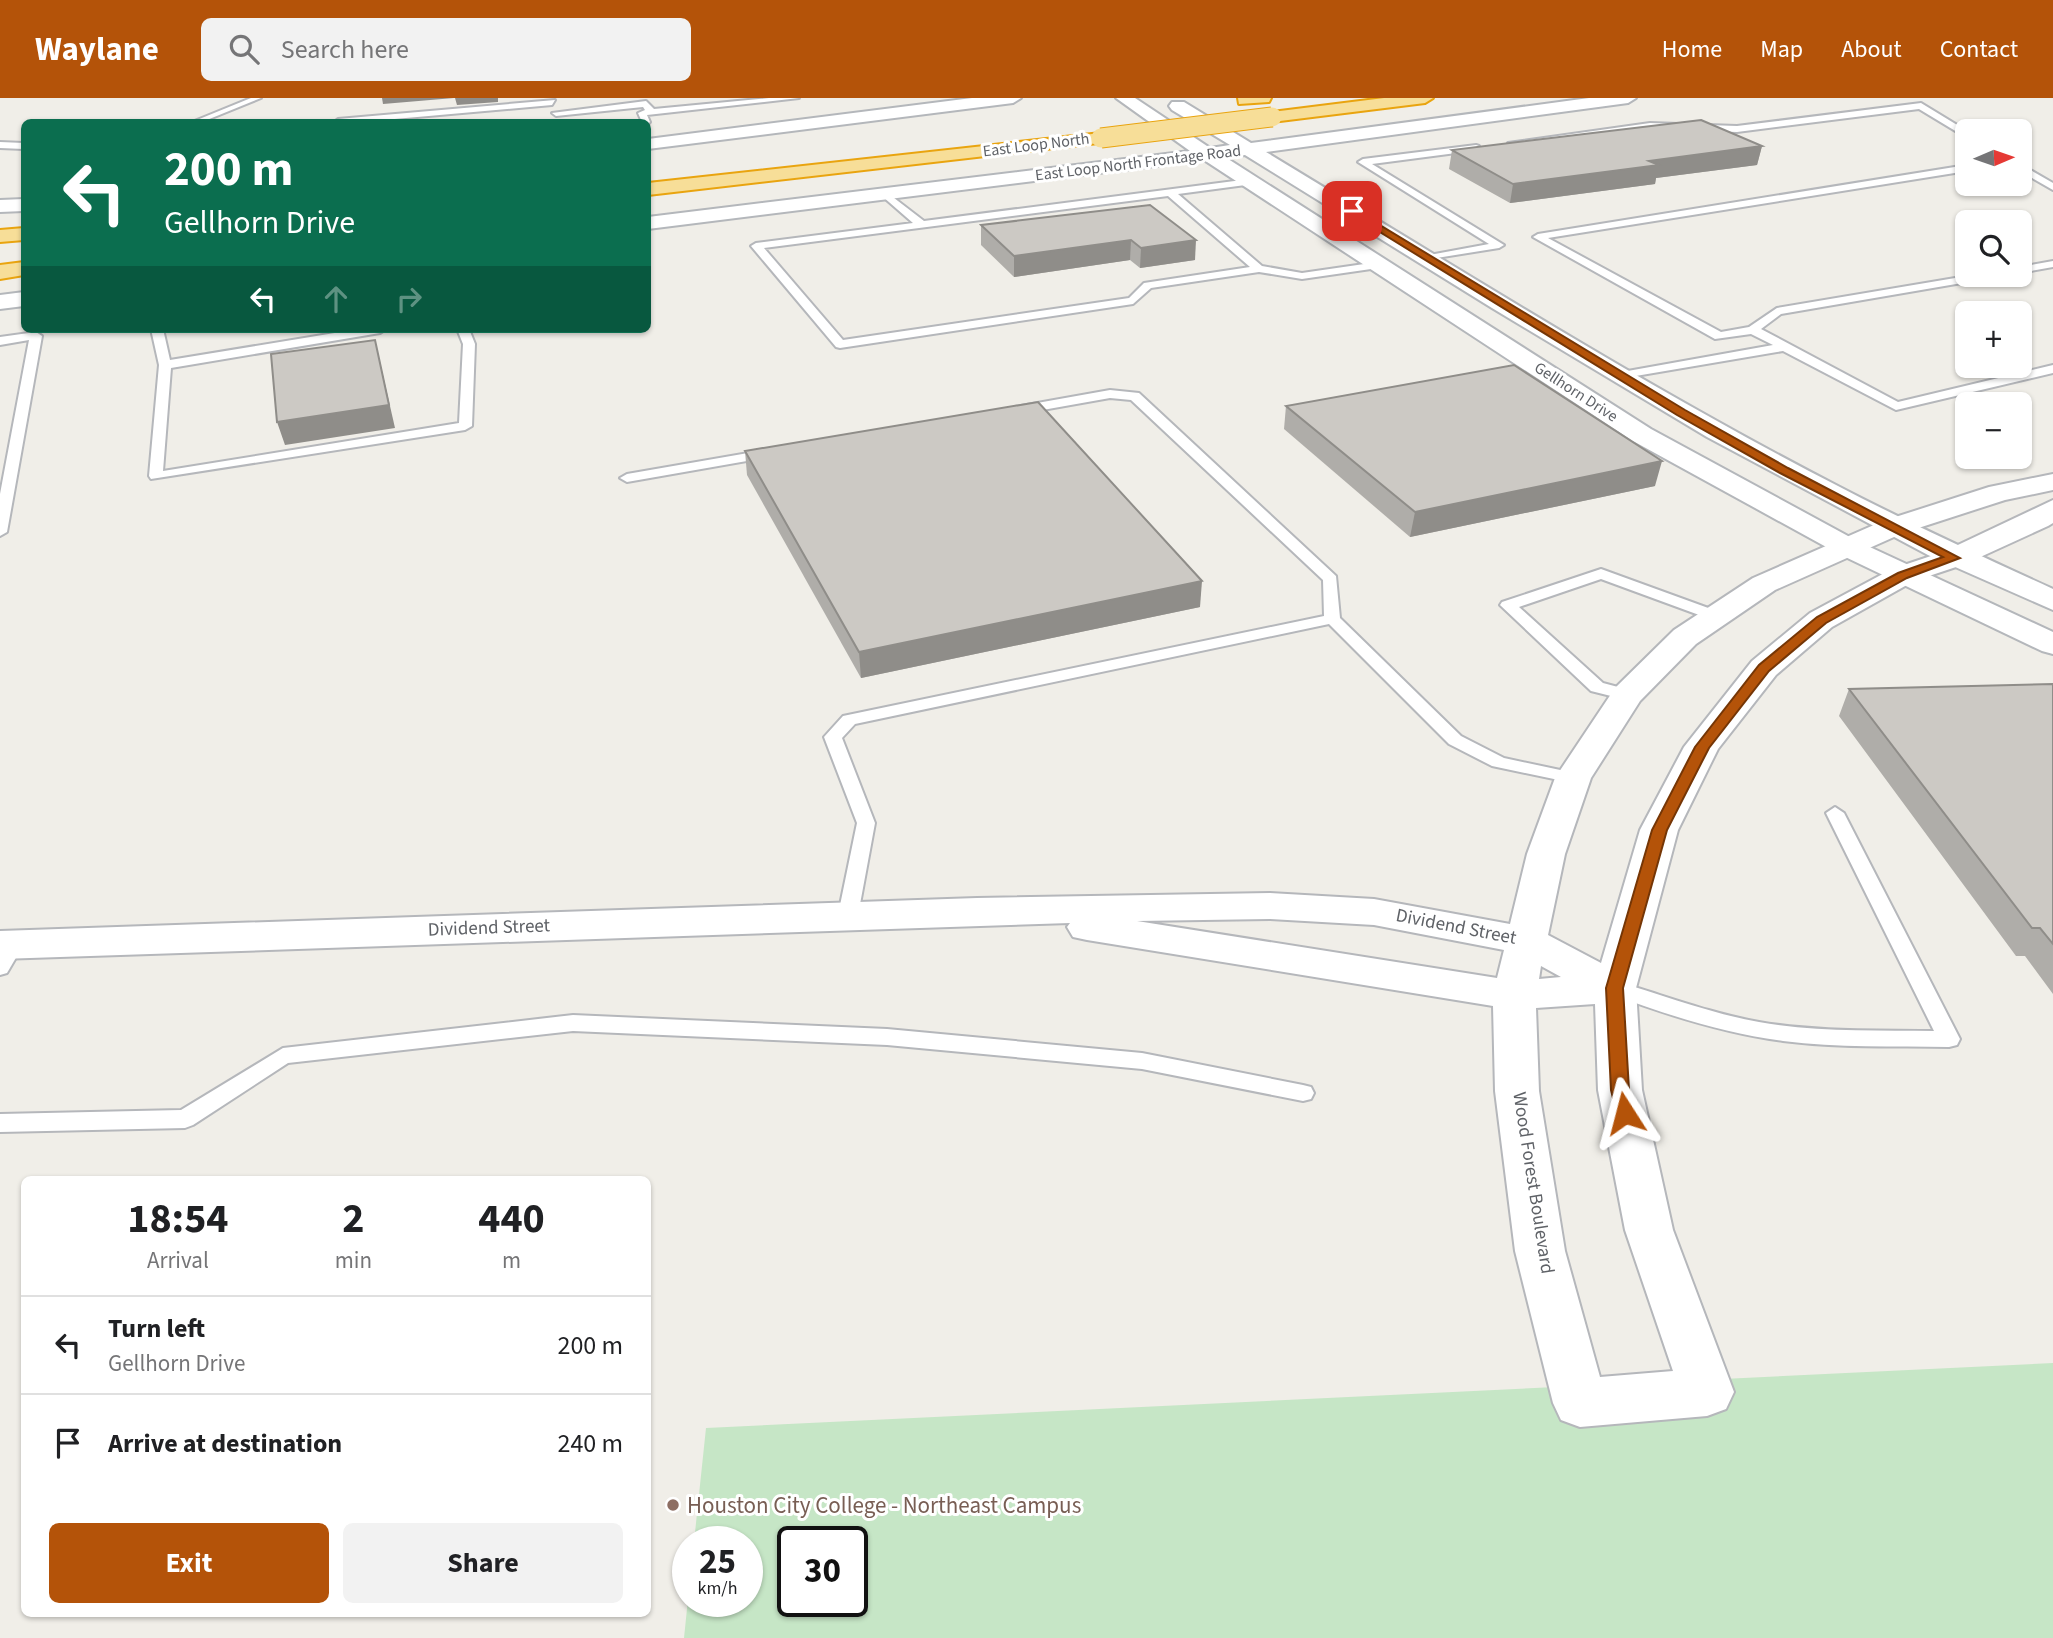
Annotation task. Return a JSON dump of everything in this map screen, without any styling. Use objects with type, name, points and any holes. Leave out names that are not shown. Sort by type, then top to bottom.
[{"type":"highway","name":"East Loop North","points":[[651,189],[1101,138],[1424,98]]},
{"type":"highway","points":[[1115,116],[1206,105]]},
{"type":"highway","points":[[651,170],[739,160]]},
{"type":"highway","points":[[0,228],[21,226]]},
{"type":"highway","points":[[0,236],[21,234]]},
{"type":"highway","points":[[0,254],[21,252]]},
{"type":"highway","points":[[0,272],[21,269]]},
{"type":"main road","points":[[653,143],[954,101],[1013,98]]},
{"type":"main road","name":"Gellhorn Drive","points":[[1124,98],[1206,155],[1642,435],[1849,548],[2053,645]]},
{"type":"main road","name":"Gellhorn Drive","points":[[1165,98],[1622,376],[1784,470],[1954,558],[2053,601]]},
{"type":"main road","name":"East Loop North Frontage Road","points":[[651,223],[1206,155],[1628,98]]},
{"type":"main road","points":[[0,206],[21,205]]},
{"type":"main road","points":[[1378,265],[1428,258]]},
{"type":"main road","points":[[0,302],[21,299]]},
{"type":"main road","points":[[1566,386],[1622,376]]},
{"type":"main road","name":"Wood Forest Boulevard","points":[[2053,482],[1998,493],[1893,527],[1764,584],[1685,637],[1628,695],[1573,778],[1546,854],[1514,995],[1517,1091],[1540,1251],[1580,1403],[1707,1392],[1649,1230],[1620,1090],[1615,988],[1660,830],[1702,747],[1764,668],[1821,620],[1903,575],[1954,558],[2038,520],[2053,509]]},
{"type":"main road","name":"Dividend Street","points":[[5,952],[848,915],[1270,906],[1374,912],[1527,941],[1615,988]]},
{"type":"main road","name":"Dividend Street","points":[[977,911],[1514,995],[1615,988]]},
{"type":"lane","points":[[202,119],[241,107],[257,98]]},
{"type":"lane","points":[[367,119],[554,100],[557,118],[650,105],[795,98]]},
{"type":"lane","points":[[644,119],[642,114],[650,105]]},
{"type":"lane","points":[[1500,145],[1650,125],[1737,128],[1921,106],[1955,127]]},
{"type":"lane","points":[[0,145],[21,146]]},
{"type":"lane","points":[[1428,258],[1499,245],[1363,162],[1486,146]]},
{"type":"lane","points":[[1955,170],[1538,237],[1719,336],[1753,330],[1777,311],[1955,281]]},
{"type":"lane","points":[[2032,174],[2053,187]]},
{"type":"lane","points":[[1250,182],[756,246],[840,344],[1133,301],[1148,285],[1259,269],[1302,276],[1378,265]]},
{"type":"lane","points":[[1170,192],[1259,269]]},
{"type":"lane","points":[[885,194],[922,225]]},
{"type":"lane","points":[[2032,268],[2053,264]]},
{"type":"lane","points":[[1753,330],[1896,406],[2053,369]]},
{"type":"lane","points":[[158,333],[166,365],[156,476],[464,426],[470,344],[465,333]]},
{"type":"lane","points":[[166,365],[356,333]]},
{"type":"lane","points":[[0,341],[36,336],[0,532]]},
{"type":"lane","points":[[1622,376],[1784,347]]},
{"type":"lane","points":[[999,413],[1110,394],[1135,396],[1331,579],[1332,619],[1455,740],[1498,762],[1573,778]]},
{"type":"lane","points":[[627,478],[779,451]]},
{"type":"lane","points":[[1628,695],[1597,687],[1508,604],[1601,573],[1716,616]]},
{"type":"lane","points":[[848,915],[866,823],[833,737],[849,720],[1332,619]]},
{"type":"lane","points":[[1615,988],[1685,1013],[1782,1033],[1949,1039],[1835,813]]},
{"type":"lane","points":[[0,1123],[185,1119],[283,1056],[573,1023],[887,1037],[1142,1061],[1303,1093]]},
{"type":"green space","points":[[2053,1363],[2053,1638],[684,1638],[686,1617],[763,1617],[763,1526],[696,1526],[706,1428]]},
{"type":"building","points":[[1701,120],[1762,146],[1649,161],[1659,165],[1513,184],[1452,150]]},
{"type":"building","points":[[1150,205],[1196,240],[1141,248],[1131,240],[1014,256],[981,225]]},
{"type":"building","points":[[375,340],[389,405],[277,422],[271,354]]},
{"type":"building","points":[[1514,365],[1662,461],[1415,512],[1286,406]]},
{"type":"building","points":[[1038,402],[1202,581],[859,652],[745,451]]},
{"type":"building","points":[[2053,684],[2053,944],[2040,928],[2032,928],[1849,689]]},
{"type":"place","name":"Houston City College - Northeast Campus","points":[[673,1505]]},
{"type":"route","points":[[1352,211],[1681,412],[1784,470],[1954,558],[1903,575],[1821,620],[1764,668],[1702,747],[1660,830],[1615,988],[1620,1090],[1625,1113]]}]
